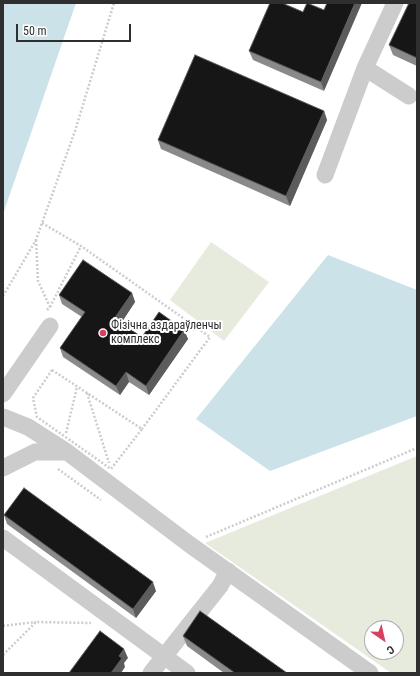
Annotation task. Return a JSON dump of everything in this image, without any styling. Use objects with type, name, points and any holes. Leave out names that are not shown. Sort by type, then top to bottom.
[{"type":"street","points":[[325,174],[364,68],[395,3]]},
{"type":"street","points":[[364,68],[409,96]]},
{"type":"street","points":[[3,394],[47,319]]},
{"type":"street","points":[[3,417],[66,444],[189,544],[364,671]]},
{"type":"street","points":[[3,468],[35,452],[66,444]]},
{"type":"street","points":[[5,544],[119,623],[187,673]]},
{"type":"street","points":[[151,673],[220,586],[228,571]]},
{"type":"path","points":[[3,296],[36,240],[75,131],[114,3]]},
{"type":"path","points":[[42,223],[80,246],[210,337],[111,469]]},
{"type":"path","points":[[36,240],[38,281],[50,307]]},
{"type":"path","points":[[47,319],[50,307],[80,246]]},
{"type":"path","points":[[111,469],[66,444],[37,417],[33,398],[52,370],[142,429]]},
{"type":"path","points":[[66,444],[77,387]]},
{"type":"path","points":[[87,393],[111,469]]},
{"type":"path","points":[[189,544],[417,448]]},
{"type":"path","points":[[3,626],[36,622],[119,623]]},
{"type":"path","points":[[3,655],[36,622]]},
{"type":"shaded area","points":[[211,242],[269,282],[224,341],[170,300]]},
{"type":"shaded area","points":[[417,456],[417,673],[391,673],[372,660],[404,660],[404,620],[364,620],[364,654],[205,543]]},
{"type":"water","points":[[3,3],[76,3],[3,214]]},
{"type":"water","points":[[328,255],[417,290],[417,416],[270,471],[196,419]]},
{"type":"building","points":[[270,3],[282,3],[303,12],[307,3],[324,10],[327,3],[355,3],[321,82],[249,51]]},
{"type":"building","points":[[409,3],[417,3],[417,58],[389,45]]},
{"type":"building","points":[[195,55],[324,111],[286,196],[158,140]]},
{"type":"building","name":"Фізічна аздараўленчы комплекс","points":[[83,260],[132,293],[114,319],[142,337],[159,312],[184,330],[146,386],[126,372],[116,386],[60,348],[85,312],[59,295]]},
{"type":"building","points":[[24,488],[153,582],[133,609],[4,515]]},
{"type":"building","points":[[200,611],[287,673],[235,673],[183,636]]},
{"type":"building","points":[[100,631],[124,649],[119,656],[122,658],[111,673],[69,673]]},
{"type":"place","name":"Фізічна аздараўленчы комплекс","points":[[103,333]]}]
